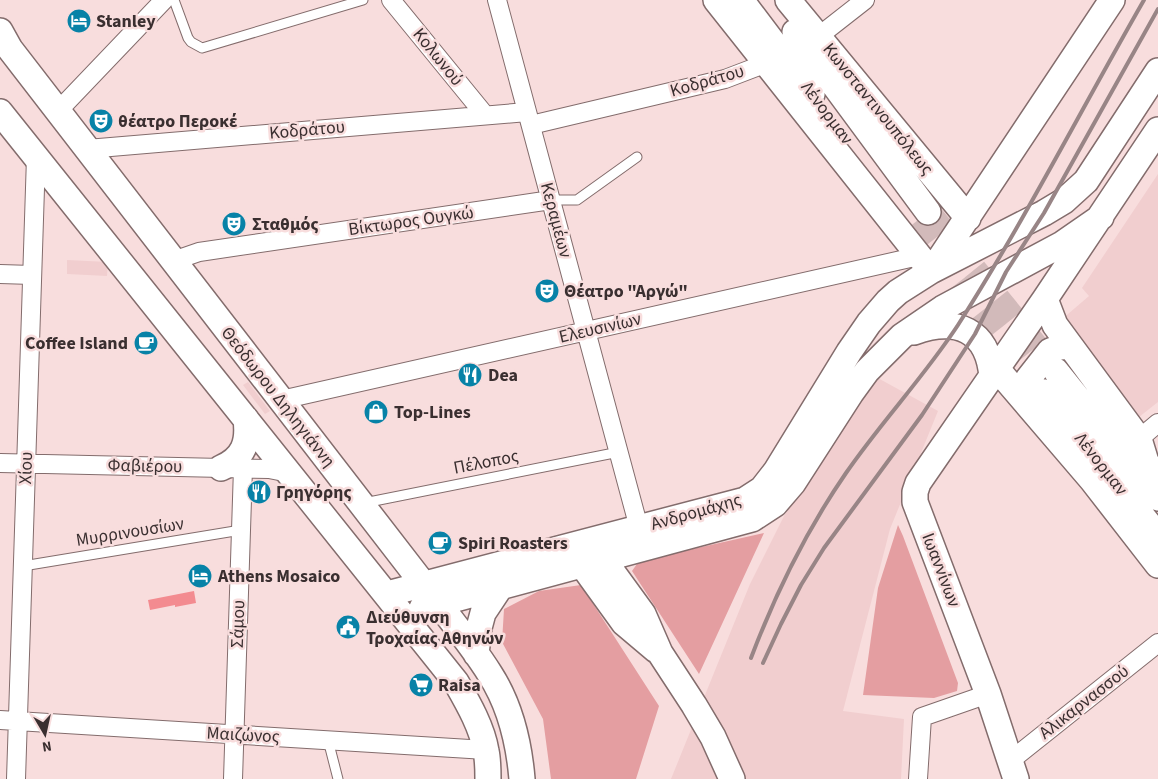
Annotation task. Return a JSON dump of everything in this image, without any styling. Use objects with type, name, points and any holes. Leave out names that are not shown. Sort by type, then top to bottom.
[{"type":"main road","points":[[716,0],[925,264]]},
{"type":"main road","name":"Λένορμαν","points":[[742,0],[921,218],[771,0]]},
{"type":"main road","name":"Κωνσταντινουπόλεως","points":[[788,0],[968,218]]},
{"type":"main road","points":[[925,264],[968,218],[1112,0]]},
{"type":"main road","name":"Θεόδωρου Δηληγιάννη","points":[[0,31],[10,49],[431,594],[490,674],[510,718],[520,756],[522,779]]},
{"type":"main road","points":[[925,264],[1044,213],[1064,201],[1086,181],[1158,71]]},
{"type":"main road","points":[[0,112],[456,682],[480,730],[486,750],[488,779]]},
{"type":"main road","points":[[994,373],[1158,130]]},
{"type":"main road","points":[[902,336],[943,308],[1062,244],[1101,217]]},
{"type":"main road","name":"Ανδρομάχης","points":[[431,594],[501,586],[639,528],[745,500],[762,489],[776,471],[849,352],[869,323],[925,264]]},
{"type":"main road","points":[[1045,299],[1055,326],[1138,439],[1146,462],[1158,477]]},
{"type":"main road","points":[[902,336],[941,326],[966,330],[975,334],[982,343],[994,373]]},
{"type":"main road","name":"Ανδρομάχης","points":[[394,604],[585,552],[752,519],[775,504],[793,483],[867,371],[902,336]]},
{"type":"main road","points":[[1070,346],[1050,351],[1028,379],[1041,388],[1092,480],[1158,565]]},
{"type":"main road","points":[[994,373],[1041,388]]},
{"type":"main road","name":"Ιωαννίνων","points":[[994,373],[918,483],[915,492],[915,502],[988,694],[1013,770]]},
{"type":"main road","name":"Λένορμαν","points":[[1041,388],[1158,498]]},
{"type":"main road","name":"Λένορμαν","points":[[1041,388],[1158,536]]},
{"type":"main road","points":[[232,468],[247,441],[246,419]]},
{"type":"main road","points":[[585,552],[643,614],[660,653],[694,704],[713,737],[732,779]]},
{"type":"main road","points":[[476,654],[483,613],[501,586]]},
{"type":"street","points":[[58,111],[164,0]]},
{"type":"street","name":"Κολωνού","points":[[391,0],[485,115]]},
{"type":"street","name":"Κεραμέων","points":[[497,0],[639,528]]},
{"type":"street","points":[[819,36],[865,0]]},
{"type":"street","name":"Κοδράτου","points":[[87,149],[485,115],[529,119],[725,79],[767,63]]},
{"type":"street","name":"Χίου","points":[[16,779],[36,157]]},
{"type":"street","name":"Βίκτωρος Ουγκώ","points":[[173,261],[199,252],[551,200]]},
{"type":"street","name":"Ελευσινίων","points":[[281,400],[586,331],[925,264]]},
{"type":"street","points":[[0,274],[32,275]]},
{"type":"street","points":[[1138,439],[1158,423]]},
{"type":"street","name":"Φαβιέρου","points":[[0,463],[269,469],[289,473]]},
{"type":"street","name":"Σάμου","points":[[232,468],[241,530],[233,779]]},
{"type":"street","name":"Αλικαρνασσού","points":[[1013,770],[1158,644]]},
{"type":"street","points":[[918,779],[922,717],[988,694]]},
{"type":"street","name":"Μαιζώνος","points":[[0,720],[486,750]]},
{"type":"lane","points":[[174,0],[188,38],[191,42],[202,48],[363,0]]},
{"type":"lane","name":"Βίκτωρος Ουγκώ","points":[[551,200],[577,200],[637,157]]},
{"type":"lane","name":"Πέλοπος","points":[[361,504],[618,452]]},
{"type":"lane","name":"Μυρρινουσίων","points":[[23,566],[241,530]]},
{"type":"lane","points":[[328,740],[338,779]]},
{"type":"shaded area","points":[[1158,174],[1158,402],[1139,417],[1061,320],[1089,296],[1082,288]]},
{"type":"shaded area","points":[[67,260],[108,262],[107,276],[67,274]]},
{"type":"shaded area","points":[[876,377],[938,411],[890,529],[843,711],[904,719],[901,779],[671,779],[750,584],[784,516]]},
{"type":"shaded area","points":[[248,382],[270,411],[265,414],[243,385]]},
{"type":"shaded area","points":[[898,525],[958,683],[957,691],[934,698],[863,695],[878,588]]},
{"type":"shaded area","points":[[764,533],[699,674],[632,571],[639,561]]},
{"type":"shaded area","points":[[581,585],[659,706],[636,779],[551,779],[543,719],[502,642],[504,609],[539,591]]},
{"type":"shaded area","points":[[194,591],[196,603],[150,610],[148,600]]},
{"type":"tunnel","points":[[928,212],[1056,371]]},
{"type":"tunnel","points":[[913,224],[1044,392]]},
{"type":"railway","points":[[751,658],[781,586],[831,495],[859,454],[931,363],[958,325],[1030,205],[1144,0]]},
{"type":"railway","points":[[763,663],[801,585],[824,548],[922,415],[975,334],[1006,272],[1044,213],[1158,9]]},
{"type":"place","name":"Stanley","points":[[79,21]]},
{"type":"place","name":"θέατρο Περοκέ","points":[[101,121]]},
{"type":"place","name":"Σταθμός","points":[[234,224]]},
{"type":"place","name":"Θέατρο \"Αργώ\"","points":[[547,291]]},
{"type":"place","name":"Coffee Island","points":[[146,343]]},
{"type":"place","name":"Dea","points":[[470,375]]},
{"type":"place","name":"Top-Lines","points":[[376,412]]},
{"type":"place","name":"Γρηγόρης","points":[[259,492]]},
{"type":"place","name":"Spiri Roasters","points":[[440,543]]},
{"type":"place","name":"Athens Mosaico","points":[[200,576]]},
{"type":"place","name":"Διεύθυνση Τροχαίας Αθηνών","points":[[348,627]]},
{"type":"place","name":"Raisa","points":[[421,685]]}]
